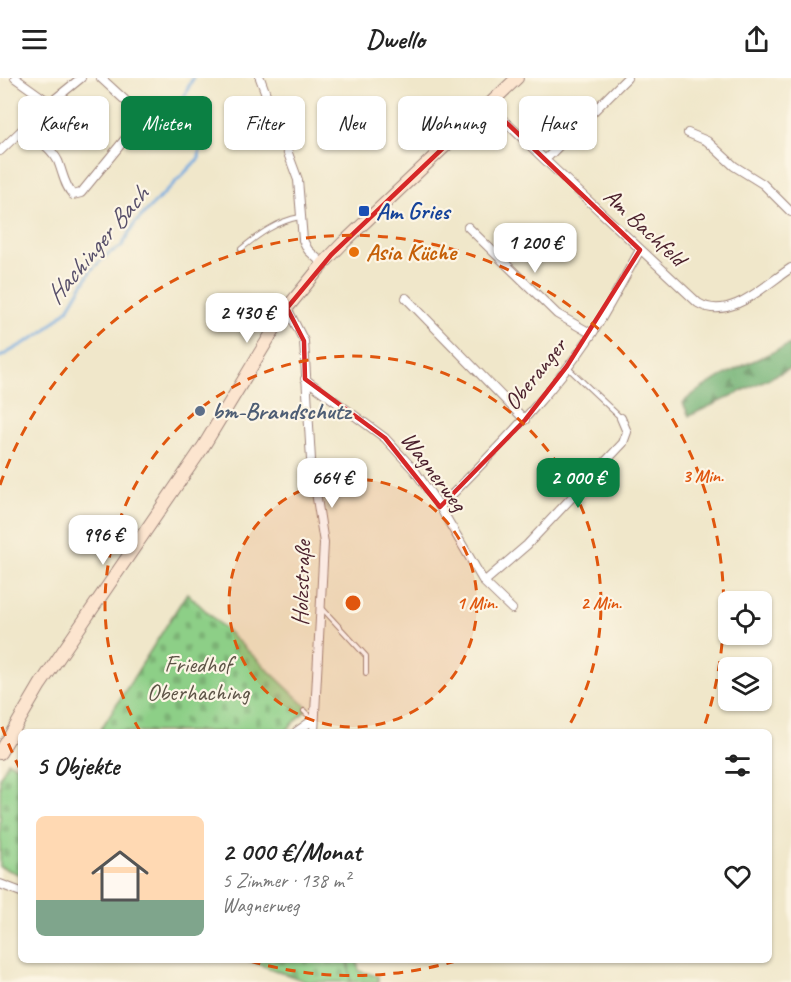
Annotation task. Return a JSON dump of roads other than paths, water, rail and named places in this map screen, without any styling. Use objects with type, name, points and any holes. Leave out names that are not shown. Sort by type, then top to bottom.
[{"type":"main road","points":[[498,96],[517,78]]},
{"type":"main road","points":[[0,753],[40,686],[203,447],[287,308],[323,264],[442,150]]},
{"type":"street","points":[[15,78],[40,96]]},
{"type":"street","points":[[59,96],[81,78]]},
{"type":"street","points":[[50,150],[57,159],[67,188],[73,195],[81,193],[130,133],[139,113],[101,78]]},
{"type":"street","points":[[260,78],[294,168],[302,216],[303,240],[308,250],[323,264]]},
{"type":"street","points":[[545,160],[627,78]]},
{"type":"street","name":"Am Bachfeld","points":[[507,123],[640,250],[698,303],[708,309],[733,306],[791,268]]},
{"type":"street","points":[[0,151],[18,133]]},
{"type":"street","points":[[688,133],[707,141],[734,166],[763,184],[791,213]]},
{"type":"street","points":[[468,227],[557,314],[592,334]]},
{"type":"street","name":"Oberanger","points":[[440,507],[525,420],[592,334],[640,250]]},
{"type":"street","points":[[406,298],[525,420]]},
{"type":"street","name":"Holzstraße","points":[[287,308],[304,341],[312,460],[324,543],[314,729]]},
{"type":"street","name":"Wagnerweg","points":[[306,379],[385,438],[415,471],[440,507],[484,582],[512,609]]},
{"type":"street","points":[[484,582],[527,545],[623,443],[627,432],[621,418]]},
{"type":"street","points":[[300,729],[313,720]]},
{"type":"street","points":[[0,884],[18,891]]},
{"type":"lane","points":[[241,249],[258,234],[287,219],[302,216]]},
{"type":"lane","points":[[567,366],[621,418]]},
{"type":"lane","points":[[321,607],[366,656],[366,673]]},
{"type":"lane","points":[[304,711],[313,720]]},
{"type":"waterway","name":"Hachinger Bach","points":[[0,357],[42,333],[68,309],[92,269],[109,253],[121,247],[135,223],[199,158],[201,139],[181,114],[179,106],[193,78]]},
{"type":"place","name":"Am Gries","points":[[364,211]]},
{"type":"place","name":"Asia Küche","points":[[354,252]]},
{"type":"place","name":"bm-Brandschutz","points":[[200,411]]},
{"type":"park label","name":"Friedhof Oberhaching","points":[[198,678]]}]
